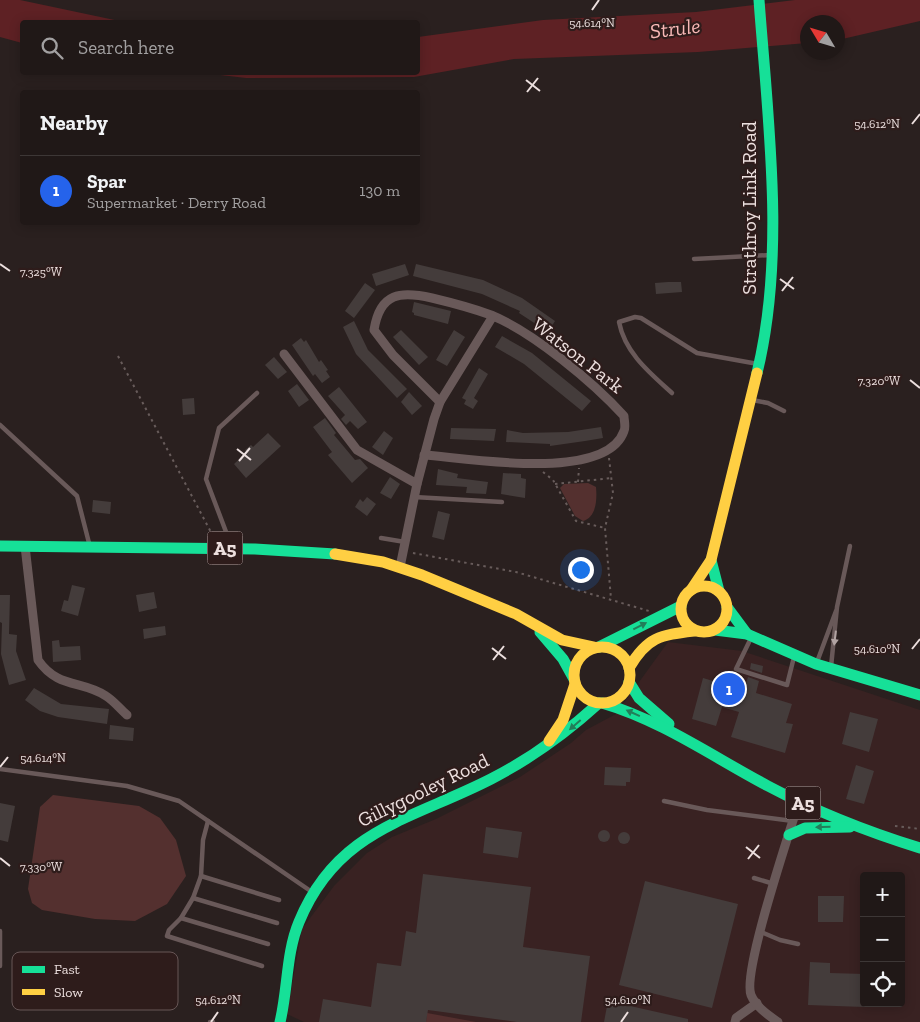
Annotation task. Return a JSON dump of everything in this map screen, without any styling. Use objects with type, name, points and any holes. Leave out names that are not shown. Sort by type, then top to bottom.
[{"type":"main road","name":"Strathroy Link Road","points":[[691,590],[711,560],[759,364],[768,311],[772,255],[768,120],[759,0]]},
{"type":"main road","name":"A5","points":[[0,546],[233,548],[340,554],[400,567],[475,595],[562,640],[612,648],[620,652],[629,668]]},
{"type":"main road","name":"Strathroy Link Road","points":[[711,560],[719,592]]},
{"type":"main road","points":[[575,681],[575,666],[579,657],[681,606],[691,590],[704,586],[719,592],[727,607],[749,635]]},
{"type":"main road","points":[[681,606],[684,621],[694,630]]},
{"type":"main road","points":[[715,630],[724,621],[727,607]]},
{"type":"main road","name":"A5","points":[[533,624],[563,659],[587,698],[638,716],[799,801],[858,828],[920,848]]},
{"type":"main road","points":[[600,703],[617,698],[623,693],[629,682],[629,668],[639,649],[647,641],[662,635],[694,630],[701,632],[715,630],[749,635],[816,664],[920,696]]},
{"type":"main road","name":"Gillygooley Road","points":[[548,743],[563,720],[575,681]]},
{"type":"main road","name":"A5","points":[[629,682],[639,698],[692,743]]},
{"type":"main road","name":"Gillygooley Road","points":[[280,1022],[286,1000],[291,956],[298,923],[313,892],[358,843],[383,827],[427,809],[511,768],[570,729],[600,703]]},
{"type":"main road","points":[[789,835],[805,828],[858,828]]},
{"type":"street","name":"Watson Park","points":[[424,455],[530,464],[561,464],[594,458],[613,448],[624,430],[624,416],[604,394],[540,344],[493,316],[461,304],[408,293],[396,296],[382,305],[376,318],[374,330],[393,355],[440,402]]},
{"type":"street","points":[[400,567],[424,455],[440,402],[493,316]]},
{"type":"street","points":[[284,354],[357,450],[417,484]]},
{"type":"street","points":[[25,546],[38,660],[44,668],[58,679],[105,696],[127,715]]},
{"type":"street","points":[[778,1022],[762,1011],[750,994],[752,964],[799,801]]},
{"type":"street","points":[[735,1022],[736,1018],[757,1004]]},
{"type":"lane","points":[[694,259],[772,255]]},
{"type":"lane","points":[[672,393],[644,367],[622,339],[619,322],[634,317],[642,318],[696,353],[759,364]]},
{"type":"lane","points":[[233,548],[206,479],[219,428],[257,393]]},
{"type":"lane","points":[[750,400],[768,403],[784,411]]},
{"type":"lane","points":[[0,425],[77,496],[90,547]]},
{"type":"lane","points":[[414,497],[502,502]]},
{"type":"lane","points":[[381,538],[404,547]]},
{"type":"lane","points":[[831,668],[838,607],[850,546]]},
{"type":"lane","points":[[816,664],[838,607]]},
{"type":"lane","points":[[749,635],[736,670],[786,686],[795,656]]},
{"type":"lane","points":[[0,769],[126,786],[179,801],[313,892]]},
{"type":"lane","points":[[664,801],[707,810],[793,821]]},
{"type":"lane","points":[[208,821],[203,840],[201,876],[193,898],[181,918],[169,930],[167,936],[262,966]]},
{"type":"lane","points":[[201,876],[279,900]]},
{"type":"lane","points":[[754,878],[774,884]]},
{"type":"lane","points":[[193,898],[276,923]]},
{"type":"lane","points":[[181,918],[268,944]]},
{"type":"lane","points":[[0,931],[0,966]]},
{"type":"lane","points":[[761,932],[780,940],[798,944]]},
{"type":"path","points":[[118,356],[213,537],[215,548]]},
{"type":"path","points":[[606,451],[613,493],[605,528],[611,599]]},
{"type":"path","points":[[578,482],[579,460]]},
{"type":"path","points":[[555,484],[612,478]]},
{"type":"path","points":[[553,480],[576,521],[605,528]]},
{"type":"path","points":[[404,547],[516,572],[650,611]]},
{"type":"shaded area","points":[[588,483],[596,487],[596,502],[591,516],[583,521],[575,516],[560,488],[564,484]]},
{"type":"shaded area","points":[[668,642],[742,651],[920,710],[920,1022],[304,1022],[287,1014],[302,929],[334,886],[367,853],[392,837],[436,819],[520,777],[571,743],[586,730],[616,714]]},
{"type":"shaded area","points":[[53,795],[139,806],[160,818],[176,840],[186,876],[167,904],[135,921],[95,919],[42,910],[32,903],[28,889],[40,807]]},
{"type":"shaded area","points":[[427,1013],[476,1022],[426,1022]]},
{"type":"water","points":[[0,0],[20,0],[115,20],[20,20],[20,42],[0,37]]},
{"type":"water","name":"Strule","points":[[795,0],[920,0],[920,21],[845,38],[845,15],[800,15],[800,44],[698,52],[514,59],[414,77],[246,78],[220,75],[420,75],[420,37],[543,20],[696,12]]},
{"type":"building","points":[[405,264],[409,275],[376,286],[372,274]]},
{"type":"building","points":[[416,264],[483,280],[522,298],[555,321],[548,332],[519,313],[520,311],[482,294],[413,276]]},
{"type":"building","points":[[681,282],[682,292],[656,294],[655,283]]},
{"type":"building","points":[[365,283],[375,290],[354,318],[345,311]]},
{"type":"building","points":[[414,302],[451,311],[448,324],[414,315],[412,312]]},
{"type":"building","points":[[354,321],[368,350],[407,389],[397,398],[356,354],[343,327]]},
{"type":"building","points":[[401,330],[428,357],[419,365],[393,337]]},
{"type":"building","points":[[454,330],[465,337],[447,366],[436,360]]},
{"type":"building","points":[[502,336],[532,353],[591,401],[582,411],[524,364],[495,347]]},
{"type":"building","points":[[301,338],[304,342],[306,340],[319,362],[321,360],[328,370],[326,371],[330,377],[322,383],[315,374],[313,376],[292,345]]},
{"type":"building","points":[[274,357],[287,372],[278,379],[265,365]]},
{"type":"building","points":[[479,368],[488,374],[474,398],[478,401],[473,409],[464,404],[466,400],[462,398]]},
{"type":"building","points":[[297,384],[309,400],[299,407],[288,391]]},
{"type":"building","points":[[339,387],[367,422],[358,429],[350,421],[346,425],[341,419],[345,415],[328,396]]},
{"type":"building","points":[[409,392],[422,406],[412,415],[401,402]]},
{"type":"building","points":[[194,398],[195,414],[183,415],[182,399]]},
{"type":"building","points":[[325,418],[336,433],[334,435],[355,460],[360,459],[368,468],[352,483],[328,455],[332,452],[313,427]]},
{"type":"building","points":[[601,427],[603,438],[585,441],[550,446],[550,444],[506,442],[507,430],[523,433],[568,432]]},
{"type":"building","points":[[451,428],[496,429],[494,441],[450,439]]},
{"type":"building","points":[[384,431],[393,438],[383,455],[372,447]]},
{"type":"building","points":[[268,433],[281,446],[246,478],[234,464],[247,452],[245,450],[251,445],[253,447]]},
{"type":"building","points":[[438,469],[458,474],[457,478],[488,482],[486,494],[466,493],[467,487],[436,485]]},
{"type":"building","points":[[503,473],[521,474],[521,478],[526,479],[525,498],[501,494]]},
{"type":"building","points":[[390,477],[400,484],[391,499],[380,493]]},
{"type":"building","points":[[367,497],[376,504],[367,516],[355,507],[360,499],[363,502]]},
{"type":"building","points":[[93,500],[111,502],[110,514],[92,512]]},
{"type":"building","points":[[438,511],[450,514],[444,540],[432,537]]},
{"type":"building","points":[[72,585],[85,588],[78,616],[61,611],[64,600],[68,601]]},
{"type":"building","points":[[154,592],[157,608],[139,612],[136,595]]},
{"type":"building","points":[[0,595],[10,595],[9,634],[17,635],[16,651],[26,680],[9,685],[1,654],[2,623],[0,622]]},
{"type":"building","points":[[165,626],[166,635],[144,639],[143,629]]},
{"type":"building","points":[[59,640],[60,647],[80,646],[81,660],[53,662],[52,641]]},
{"type":"building","points":[[751,663],[763,666],[762,673],[750,669]]},
{"type":"building","points":[[748,677],[759,681],[756,693],[792,704],[786,723],[793,724],[785,753],[731,737],[739,712],[722,707],[716,726],[692,719],[703,678],[744,690]]},
{"type":"building","points":[[34,688],[61,704],[109,709],[107,724],[58,717],[40,711],[25,700]]},
{"type":"building","points":[[850,712],[878,719],[869,752],[842,744]]},
{"type":"building","points":[[110,725],[134,728],[133,741],[109,739]]},
{"type":"building","points":[[856,765],[874,771],[864,804],[846,799]]},
{"type":"building","points":[[605,767],[631,768],[630,782],[626,782],[626,786],[604,785]]},
{"type":"building","points":[[0,803],[15,806],[8,842],[0,840]]},
{"type":"building","points":[[486,827],[522,832],[518,858],[483,853]]},
{"type":"building","points":[[604,830],[610,836],[604,842],[598,836]]},
{"type":"building","points":[[624,832],[630,838],[624,844],[618,838]]},
{"type":"building","points":[[423,874],[531,887],[523,947],[590,956],[581,1022],[517,1022],[428,1010],[426,1022],[319,1022],[323,999],[371,1007],[377,963],[401,966],[406,931],[416,933]]},
{"type":"building","points":[[645,881],[738,904],[712,1008],[619,985]]},
{"type":"building","points":[[818,896],[844,896],[843,922],[818,922]]},
{"type":"building","points":[[810,962],[830,963],[830,973],[860,974],[860,1007],[808,1005]]},
{"type":"building","points":[[608,1001],[688,1019],[688,1022],[604,1022]]},
{"type":"traffic: fast","points":[[757,373],[766,328],[771,282],[773,235],[770,140],[759,0]]},
{"type":"traffic: fast","points":[[0,546],[255,549],[335,554]]},
{"type":"traffic: fast","points":[[711,560],[719,591]]},
{"type":"traffic: fast","points":[[599,647],[681,606]]},
{"type":"traffic: fast","points":[[727,607],[747,634]]},
{"type":"traffic: fast","points":[[715,630],[747,634],[816,664],[920,695]]},
{"type":"traffic: fast","points":[[540,632],[563,659],[574,679]]},
{"type":"traffic: fast","points":[[629,682],[639,698],[669,724]]},
{"type":"traffic: fast","points":[[280,1022],[289,959],[299,922],[315,891],[334,866],[355,847],[379,831],[491,779],[520,763],[561,735],[599,703]]},
{"type":"traffic: fast","points":[[602,703],[646,719],[768,786],[824,813],[920,848]]},
{"type":"traffic: fast","points":[[789,835],[805,828],[850,827]]},
{"type":"traffic: slow","points":[[691,590],[711,560],[757,373]]},
{"type":"traffic: slow","points":[[335,554],[383,562],[422,575],[516,614],[562,640],[594,647]]},
{"type":"traffic: slow","points":[[699,586],[709,586],[723,596],[727,609],[723,622],[717,628],[709,632],[699,632],[685,622],[681,614],[681,604],[691,590],[699,586]]},
{"type":"traffic: slow","points":[[629,668],[642,650],[656,639],[672,634],[694,631]]},
{"type":"traffic: slow","points":[[597,647],[607,647],[622,655],[628,664],[630,675],[628,686],[622,695],[607,703],[597,703],[586,698],[579,691],[574,680],[574,670],[579,659],[586,652],[597,647]]},
{"type":"traffic: slow","points":[[549,741],[563,720],[575,684]]},
{"type":"place","name":"Spar","points":[[729,689]]}]
